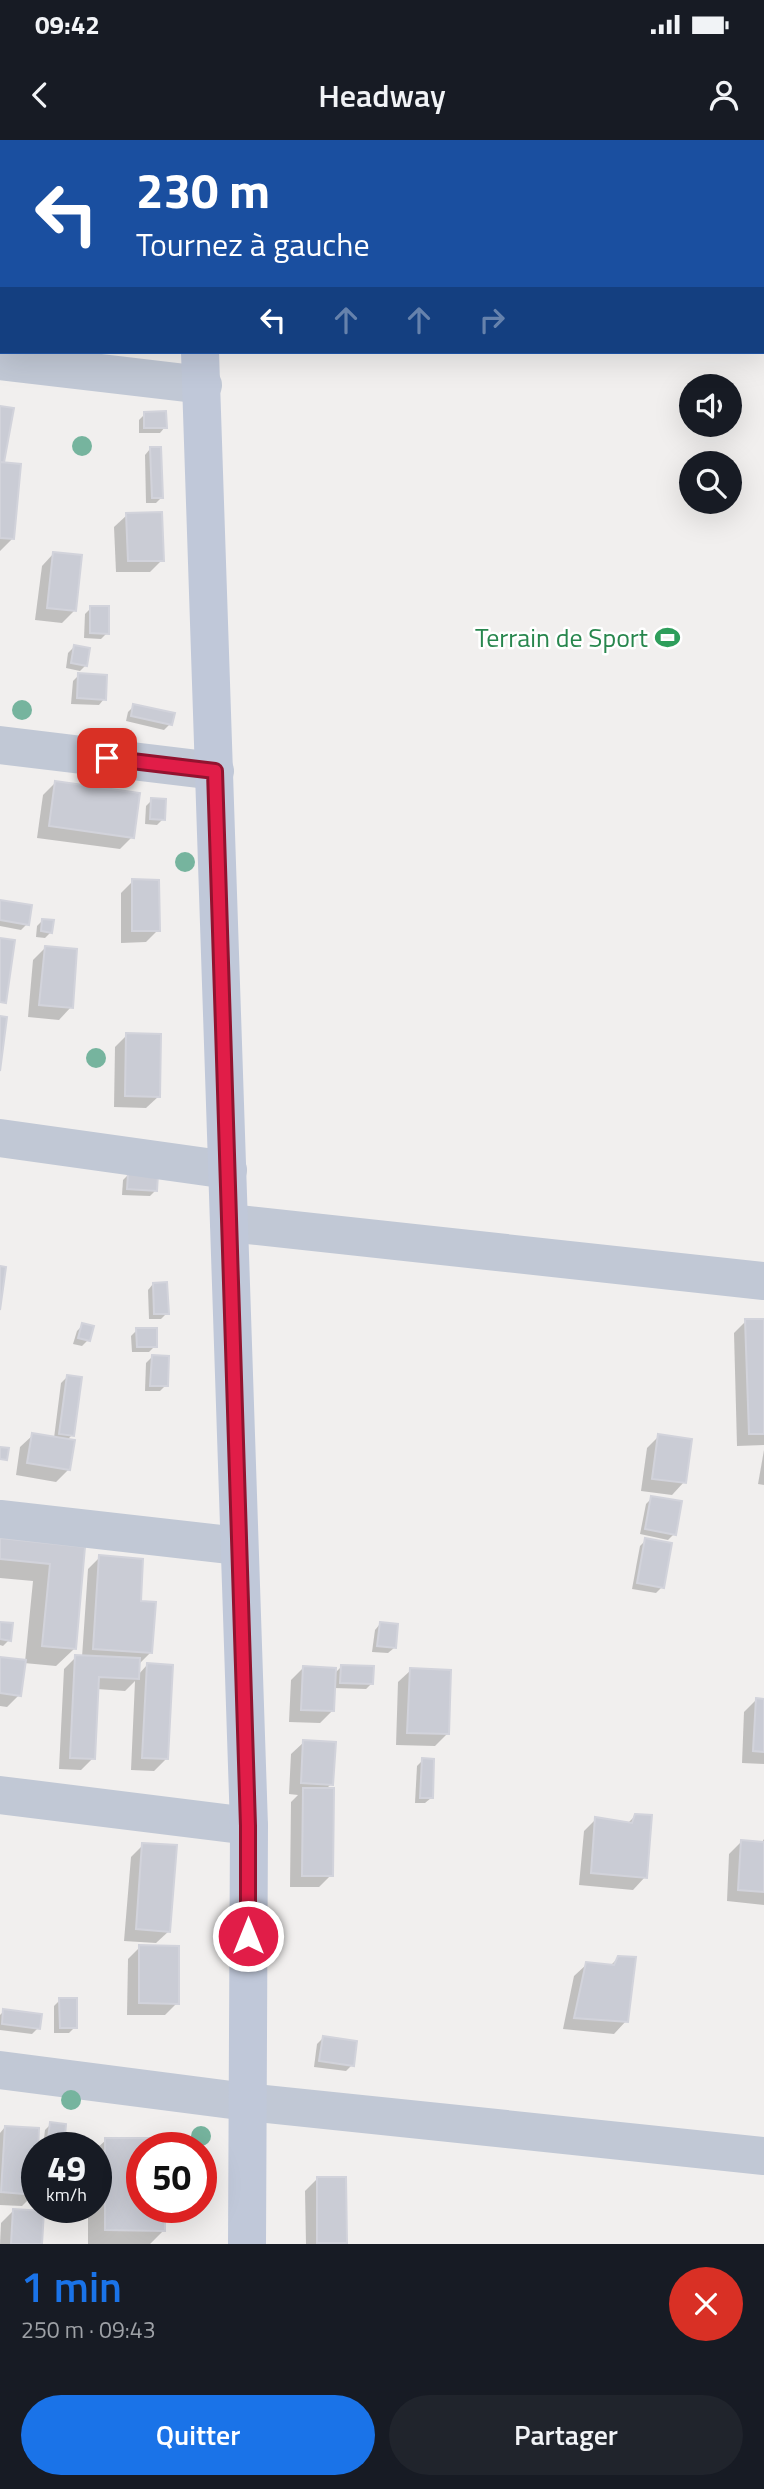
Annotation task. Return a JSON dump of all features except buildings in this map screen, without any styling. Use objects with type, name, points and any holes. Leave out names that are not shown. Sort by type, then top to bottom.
[{"type":"main road","points":[[202,369],[248,1826],[247,2244]]},
{"type":"street","points":[[0,361],[202,369]]},
{"type":"street","points":[[0,745],[215,771]]},
{"type":"street","points":[[0,1138],[228,1170]]},
{"type":"street","points":[[229,1223],[764,1280]]},
{"type":"street","points":[[0,1519],[239,1546]]},
{"type":"street","points":[[0,1795],[248,1826]]},
{"type":"street","points":[[0,2070],[247,2102],[764,2157]]},
{"type":"place","name":"Terrain de Sport","points":[[668,637]]},
{"type":"route","points":[[107,758],[215,771],[248,1826],[248,1936]]}]
